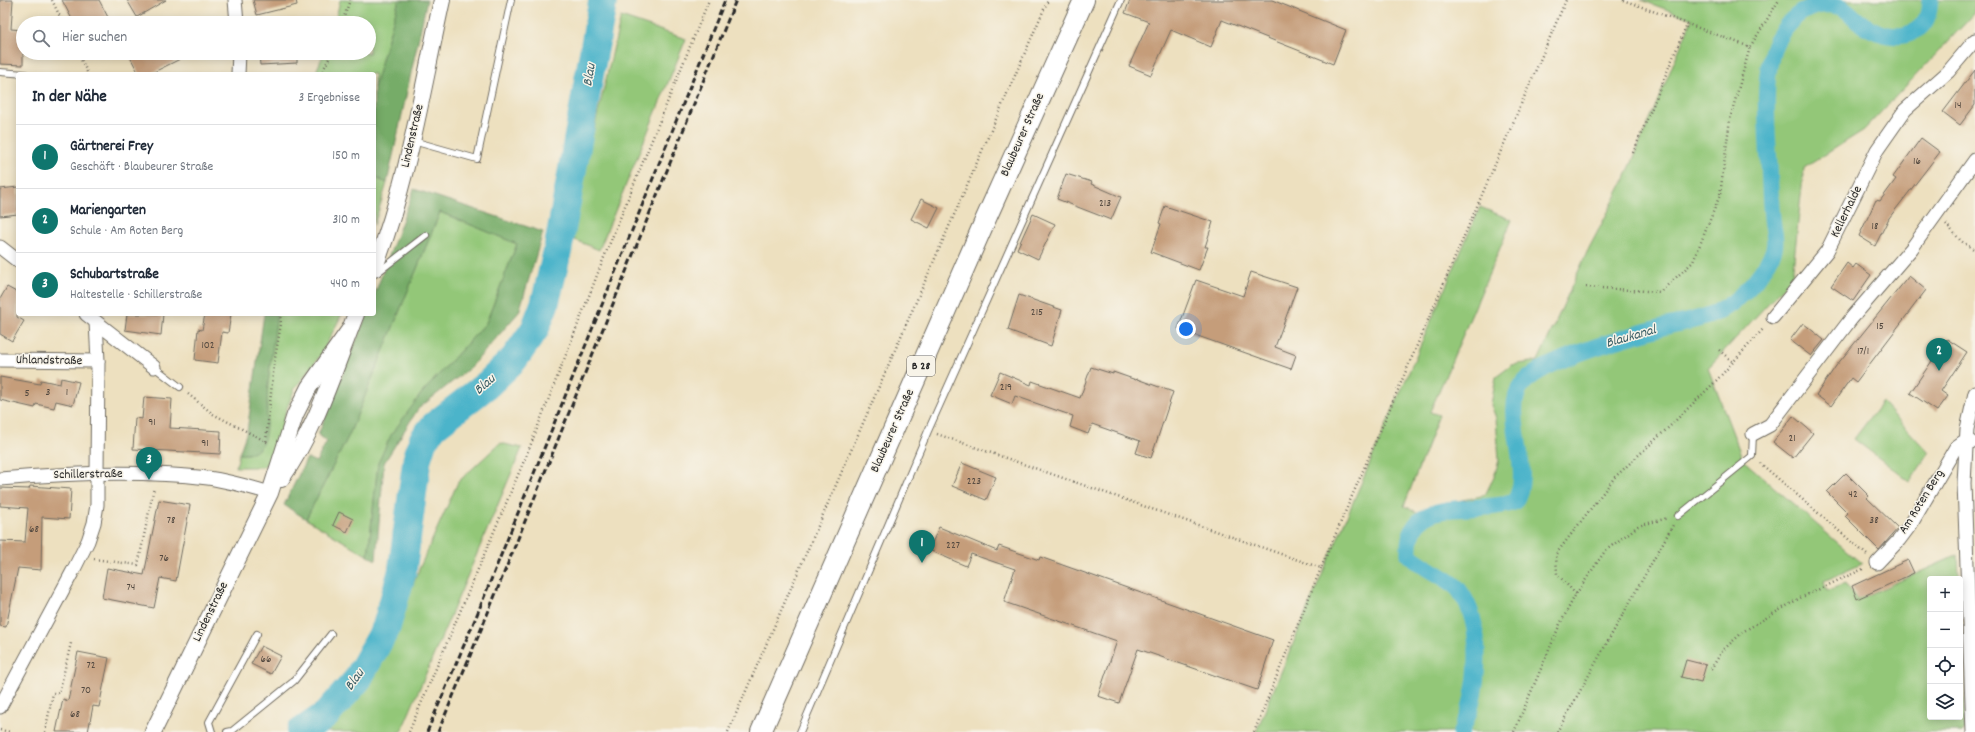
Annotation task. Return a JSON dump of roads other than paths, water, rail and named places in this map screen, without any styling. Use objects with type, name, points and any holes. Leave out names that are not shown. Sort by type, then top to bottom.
[{"type":"main road","name":"Blaubeurer Straße","points":[[761,732],[981,230],[1084,0]]},
{"type":"street","points":[[234,0],[237,16]]},
{"type":"street","name":"Lindenstraße","points":[[376,263],[389,226],[412,141],[442,0]]},
{"type":"street","name":"Kellerhalde","points":[[1773,317],[1827,251],[1877,150],[1905,110],[1948,72],[1975,40]]},
{"type":"street","points":[[238,72],[239,60]]},
{"type":"street","points":[[1753,434],[1770,425],[1841,332],[1907,254],[1975,160]]},
{"type":"street","points":[[0,247],[16,259]]},
{"type":"street","name":"Lindenstraße","points":[[154,732],[270,493],[296,458],[336,369],[355,316]]},
{"type":"street","points":[[0,707],[80,557],[94,523],[97,505],[98,361],[92,317]]},
{"type":"street","points":[[92,317],[154,367]]},
{"type":"street","name":"Uhlandstraße","points":[[0,360],[98,361]]},
{"type":"street","name":"Am Roten Berg","points":[[1974,732],[1964,491],[1975,394]]},
{"type":"street","name":"Am Roten Berg","points":[[1877,563],[1896,544],[1911,524],[1956,447],[1970,442]]},
{"type":"street","name":"Schillerstraße","points":[[0,479],[97,473],[156,475],[208,478],[238,484],[270,493]]},
{"type":"lane","points":[[412,141],[476,159],[511,0]]},
{"type":"lane","points":[[800,732],[928,430],[1121,0]]},
{"type":"lane","points":[[0,72],[16,73]]},
{"type":"lane","points":[[376,273],[426,235]]},
{"type":"lane","points":[[154,367],[180,387]]},
{"type":"lane","points":[[1678,516],[1752,456],[1753,434]]},
{"type":"lane","points":[[212,732],[209,722],[257,634]]},
{"type":"lane","points":[[227,732],[232,731],[294,681],[331,634]]},
{"type":"waterway","name":"Blau","points":[[301,732],[326,715],[357,680],[386,628],[402,572],[417,459],[423,440],[434,426],[488,384],[514,359],[535,329],[545,303],[558,249],[603,0]]},
{"type":"waterway","name":"Blaukanal","points":[[1461,732],[1472,699],[1475,680],[1477,660],[1473,622],[1468,605],[1459,590],[1443,577],[1409,555],[1411,535],[1418,522],[1430,514],[1446,510],[1498,506],[1514,502],[1520,490],[1521,475],[1515,411],[1516,397],[1522,385],[1531,377],[1553,364],[1575,354],[1623,338],[1702,318],[1724,309],[1740,296],[1762,272],[1774,250],[1775,245],[1771,204],[1766,103],[1768,71],[1775,44],[1789,23],[1800,13],[1813,7],[1820,5],[1834,5],[1843,8],[1857,20],[1877,32],[1892,36],[1900,36],[1915,31],[1925,22],[1929,10],[1930,0]]},
{"type":"railway","points":[[427,732],[476,617],[725,0]]},
{"type":"railway","points":[[438,732],[485,620],[736,0]]},
{"type":"place","name":"Mariengarten","points":[[1939,371]]},
{"type":"place","name":"Schubartstraße","points":[[149,480]]},
{"type":"place","name":"Gärtnerei Frey","points":[[922,563]]}]
